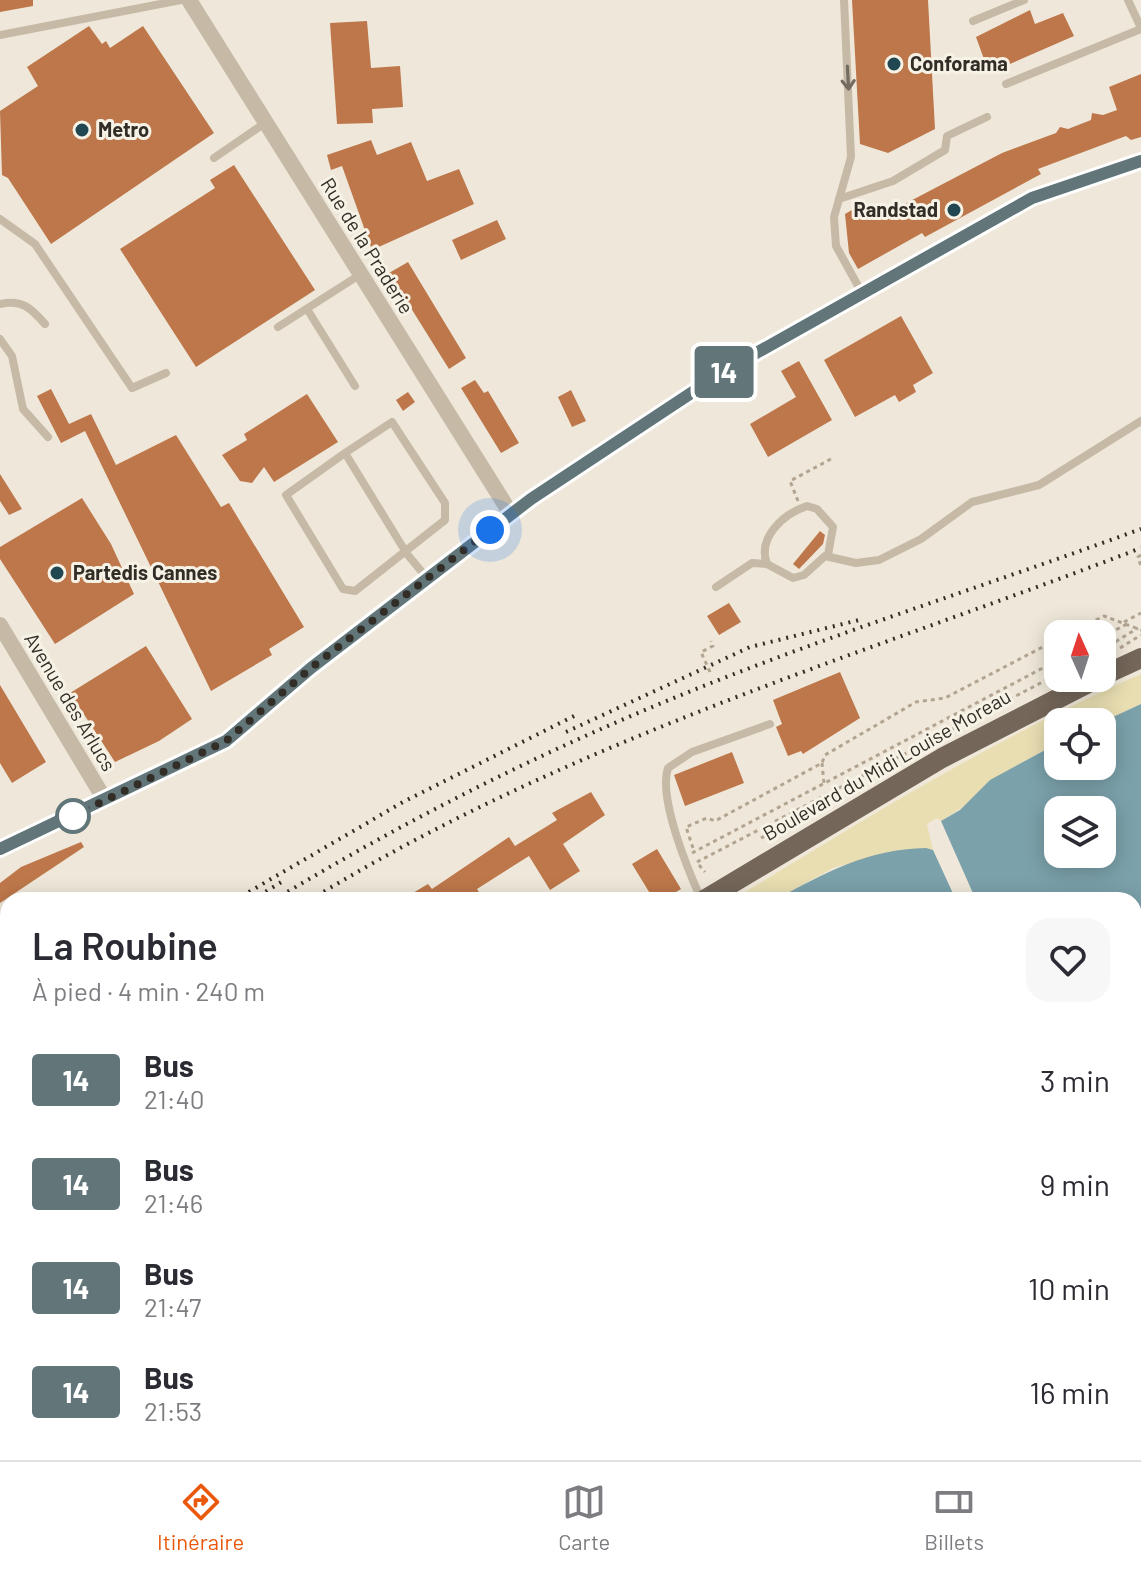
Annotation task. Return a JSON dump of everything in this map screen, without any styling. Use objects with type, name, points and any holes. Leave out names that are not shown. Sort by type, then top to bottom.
[{"type":"main road","name":"Boulevard du Midi Louise Moreau","points":[[1116,670],[1141,658]]},
{"type":"main road","name":"Boulevard du Midi Louise Moreau","points":[[716,892],[930,765],[1071,692]]},
{"type":"street","name":"Rue de la Praderie","points":[[189,0],[511,514]]},
{"type":"street","points":[[0,849],[226,741],[311,668],[511,514],[726,370],[1032,198],[1141,161]]},
{"type":"street","name":"Avenue des Arlucs","points":[[0,625],[105,800]]},
{"type":"lane","points":[[0,35],[181,0]]},
{"type":"lane","points":[[844,0],[851,157],[834,217],[836,246],[862,293]]},
{"type":"lane","points":[[973,21],[1024,0]]},
{"type":"lane","points":[[1006,84],[1141,28],[1128,0]]},
{"type":"lane","points":[[839,199],[893,181],[945,150],[947,136],[987,117]]},
{"type":"lane","points":[[214,158],[265,123]]},
{"type":"lane","points":[[0,219],[35,244],[132,388],[166,373]]},
{"type":"lane","points":[[278,327],[361,274]]},
{"type":"lane","points":[[0,304],[11,301],[28,305],[45,324]]},
{"type":"lane","points":[[307,309],[355,386]]},
{"type":"lane","points":[[0,339],[12,356],[23,409],[48,437]]},
{"type":"lane","points":[[828,555],[856,563],[879,560],[921,539],[972,502],[1039,485],[1141,421]]},
{"type":"lane","points":[[392,422],[445,503],[445,520],[407,554],[355,591],[343,589],[286,495],[392,422]]},
{"type":"lane","points":[[345,453],[407,554],[427,578]]},
{"type":"lane","points":[[716,587],[746,565],[767,564],[787,577],[799,577],[828,555],[834,533],[831,522],[817,509],[802,507],[765,539],[763,551],[767,564]]},
{"type":"lane","points":[[699,892],[674,822],[665,783],[668,768],[692,752],[770,724]]},
{"type":"path","points":[[802,507],[790,481],[831,459]]},
{"type":"path","points":[[1141,555],[1138,557],[1141,566]]},
{"type":"path","points":[[1116,629],[1141,613]]},
{"type":"path","points":[[1096,620],[1104,616],[1140,631]]},
{"type":"path","points":[[1116,643],[1140,631]]},
{"type":"path","points":[[1116,648],[1140,631]]},
{"type":"path","points":[[710,672],[701,652],[713,646],[711,641]]},
{"type":"path","points":[[824,784],[822,763],[825,755],[916,702],[945,698],[1044,646]]},
{"type":"path","points":[[692,853],[1044,667]]},
{"type":"path","points":[[697,862],[1044,681]]},
{"type":"path","points":[[705,872],[692,853],[686,827],[707,818],[715,821],[822,763]]},
{"type":"sand","points":[[1141,674],[1141,704],[1116,716],[1116,708],[1068,708],[1101,692],[1116,692],[1116,685]]},
{"type":"sand","points":[[1044,720],[1044,750],[941,821],[937,818],[927,824],[933,850],[925,848],[835,867],[790,892],[745,892],[882,809]]},
{"type":"water","points":[[1141,704],[1141,892],[972,892],[941,821],[960,810],[990,780],[1044,751],[1044,780],[1116,780],[1116,716]]},
{"type":"water","points":[[905,849],[933,850],[952,892],[790,892],[847,864]]},
{"type":"building","points":[[0,0],[33,0],[33,6],[0,12]]},
{"type":"building","name":"Conforama","points":[[852,0],[928,0],[935,129],[888,153],[860,144]]},
{"type":"building","points":[[1030,10],[1035,24],[1063,13],[1074,36],[989,73],[976,37]]},
{"type":"building","points":[[367,21],[371,68],[400,66],[403,107],[372,109],[373,123],[337,124],[330,23]]},
{"type":"building","points":[[89,26],[102,44],[106,41],[110,48],[143,26],[214,133],[51,244],[8,178],[2,175],[0,111],[38,86],[27,67]]},
{"type":"building","points":[[1141,74],[1141,137],[1131,140],[1126,136],[1038,169],[1041,174],[925,237],[922,233],[858,269],[849,253],[845,214],[866,202],[873,214],[894,202],[897,208],[1002,153],[1056,133],[1060,127],[1068,129],[1091,120],[1092,113],[1103,115],[1117,110],[1109,87]]},
{"type":"building","points":[[371,140],[377,155],[411,142],[427,181],[459,169],[474,204],[372,250],[342,166],[331,170],[327,155]]},
{"type":"building","points":[[234,165],[315,290],[196,367],[120,249],[215,188],[210,180]]},
{"type":"building","points":[[497,220],[506,239],[461,260],[452,240]]},
{"type":"building","points":[[408,262],[466,358],[449,369],[389,273]]},
{"type":"building","points":[[901,316],[933,373],[913,385],[916,392],[899,402],[895,395],[855,417],[824,360]]},
{"type":"building","points":[[799,361],[832,420],[768,457],[750,424],[796,397],[781,371]]},
{"type":"building","points":[[475,380],[484,393],[488,391],[519,443],[501,453],[461,388]]},
{"type":"building","points":[[51,389],[69,424],[91,414],[116,465],[176,435],[221,507],[229,503],[304,627],[269,649],[272,655],[211,691],[85,431],[61,443],[37,396]]},
{"type":"building","points":[[571,390],[586,421],[572,427],[558,397]]},
{"type":"building","points":[[408,392],[415,402],[403,411],[396,400]]},
{"type":"building","points":[[307,394],[338,442],[274,482],[264,467],[252,483],[240,481],[222,455],[247,440],[244,434]]},
{"type":"building","points":[[0,474],[22,509],[9,515],[0,501]]},
{"type":"building","points":[[82,498],[111,544],[134,594],[55,644],[0,559],[0,547]]},
{"type":"building","points":[[820,531],[825,535],[823,544],[799,569],[793,564]]},
{"type":"building","points":[[729,603],[741,622],[719,635],[707,616]]},
{"type":"building","points":[[146,646],[192,719],[159,741],[115,762],[70,693]]},
{"type":"building","points":[[840,672],[860,718],[803,754],[801,751],[788,756],[776,727],[782,724],[773,700]]},
{"type":"building","points":[[0,685],[46,762],[12,783],[0,763]]},
{"type":"building","points":[[732,752],[744,783],[685,806],[674,775]]},
{"type":"building","points":[[591,792],[605,815],[563,844],[580,871],[550,890],[529,856],[477,889],[479,892],[414,892],[428,884],[432,889],[509,837],[515,846],[557,820],[552,813]]},
{"type":"building","points":[[81,842],[84,847],[16,892],[0,892],[0,883],[21,867]]},
{"type":"building","points":[[657,849],[681,889],[676,892],[649,892],[632,864]]},
{"type":"railway","points":[[288,892],[446,804],[534,760],[687,692],[816,643],[1141,529]]},
{"type":"railway","points":[[324,892],[410,843],[511,792],[614,746],[717,704],[1141,548]]},
{"type":"railway","points":[[566,732],[750,647],[863,619]]},
{"type":"railway","points":[[249,892],[403,802],[576,715]]},
{"type":"railway","points":[[265,892],[283,881]]},
{"type":"bus line","name":"14","points":[[0,849],[194,759],[226,741],[311,668],[531,499],[726,370],[1032,198],[1141,161]]},
{"type":"place","name":"Conforama","points":[[894,64]]},
{"type":"place","name":"Metro","points":[[82,130]]},
{"type":"place","name":"Randstad","points":[[954,210]]},
{"type":"place","name":"Partedis Cannes","points":[[57,573]]},
{"type":"route","points":[[73,816],[226,741],[311,668],[490,530]]}]
